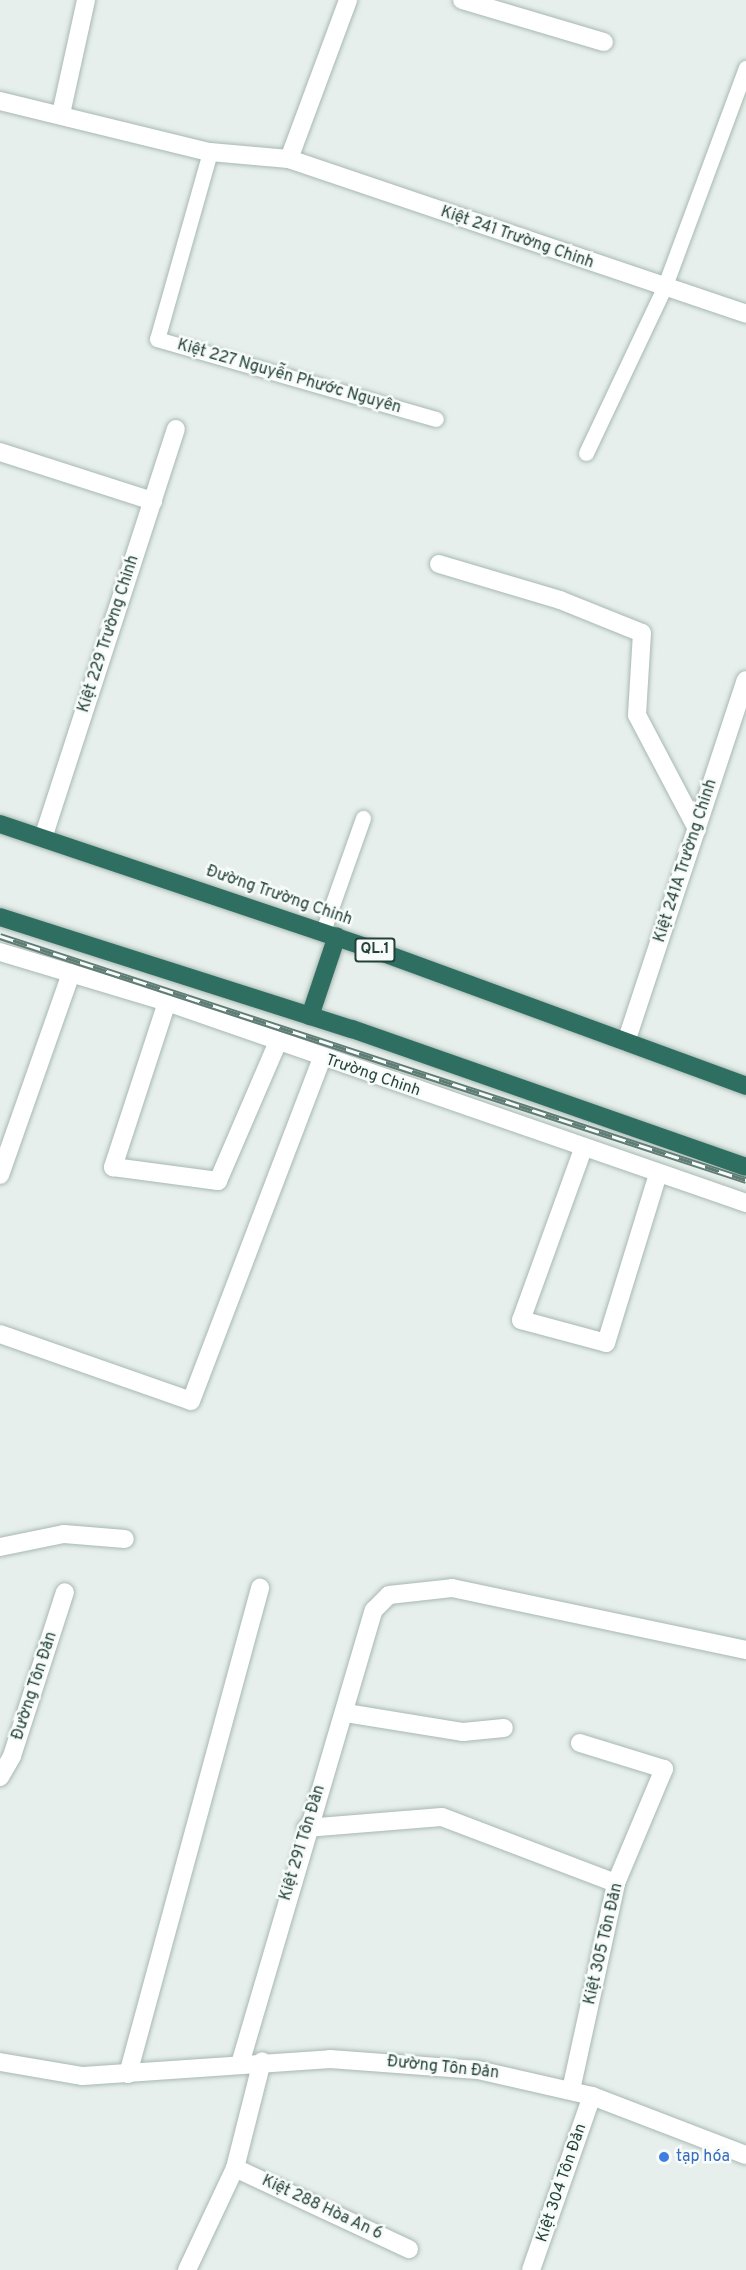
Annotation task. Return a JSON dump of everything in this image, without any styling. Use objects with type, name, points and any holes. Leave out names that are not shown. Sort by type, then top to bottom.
[{"type":"highway","name":"Đường Trường Chinh","points":[[0,824],[330,934],[746,1086]]},
{"type":"highway","points":[[0,917],[310,1016],[746,1167]]},
{"type":"highway","points":[[310,1016],[330,934]]},
{"type":"street","points":[[61,114],[86,0]]},
{"type":"street","points":[[289,159],[348,0]]},
{"type":"street","points":[[462,0],[604,42]]},
{"type":"street","name":"Kiệt 241 Trường Chinh","points":[[0,102],[61,114],[210,152],[289,159],[746,314]]},
{"type":"street","name":"Kiệt 229 Trường Chinh","points":[[43,838],[176,429]]},
{"type":"street","points":[[0,452],[153,501]]},
{"type":"street","points":[[439,564],[637,628],[645,639],[637,715],[697,830]]},
{"type":"street","name":"Kiệt 241A Trường Chinh","points":[[626,1042],[746,680]]},
{"type":"street","name":"Trường Chinh","points":[[0,952],[167,1002],[583,1149],[746,1203]]},
{"type":"street","points":[[0,1175],[70,973]]},
{"type":"street","points":[[167,1002],[113,1167],[218,1181],[278,1042]]},
{"type":"street","points":[[0,1334],[191,1401],[322,1058]]},
{"type":"street","points":[[583,1149],[521,1320],[606,1343],[658,1174]]},
{"type":"street","points":[[0,1547],[64,1534],[125,1539]]},
{"type":"street","points":[[128,2074],[260,1588]]},
{"type":"street","name":"Kiệt 291 Tôn Đản","points":[[240,2064],[306,1828],[346,1713],[373,1623],[374,1610],[389,1595],[452,1588],[746,1650]]},
{"type":"street","name":"Đường Tôn Đản","points":[[0,1777],[12,1756],[65,1592]]},
{"type":"street","points":[[346,1713],[463,1732],[504,1728]]},
{"type":"street","name":"Kiệt 305 Tôn Đản","points":[[571,2090],[616,1882],[664,1769],[580,1743]]},
{"type":"street","points":[[306,1828],[442,1817],[616,1882]]},
{"type":"street","points":[[187,2270],[235,2168],[262,2061]]},
{"type":"street","name":"Đường Tôn Đản","points":[[0,2062],[83,2076],[262,2061],[399,2062],[478,2070],[592,2096],[746,2155]]},
{"type":"street","name":"Kiệt 304 Tôn Đản","points":[[531,2270],[592,2096]]},
{"type":"street","name":"Kiệt 288 Hòa An 6","points":[[235,2168],[409,2249]]},
{"type":"lane","points":[[586,453],[664,288],[746,68]]},
{"type":"lane","name":"Kiệt 227 Nguyễn Phước Nguyên","points":[[210,152],[157,339],[436,419]]},
{"type":"lane","points":[[330,934],[363,818]]},
{"type":"railway","points":[[0,936],[746,1180]]},
{"type":"place","name":"tạp hóa","points":[[664,2157]]}]
